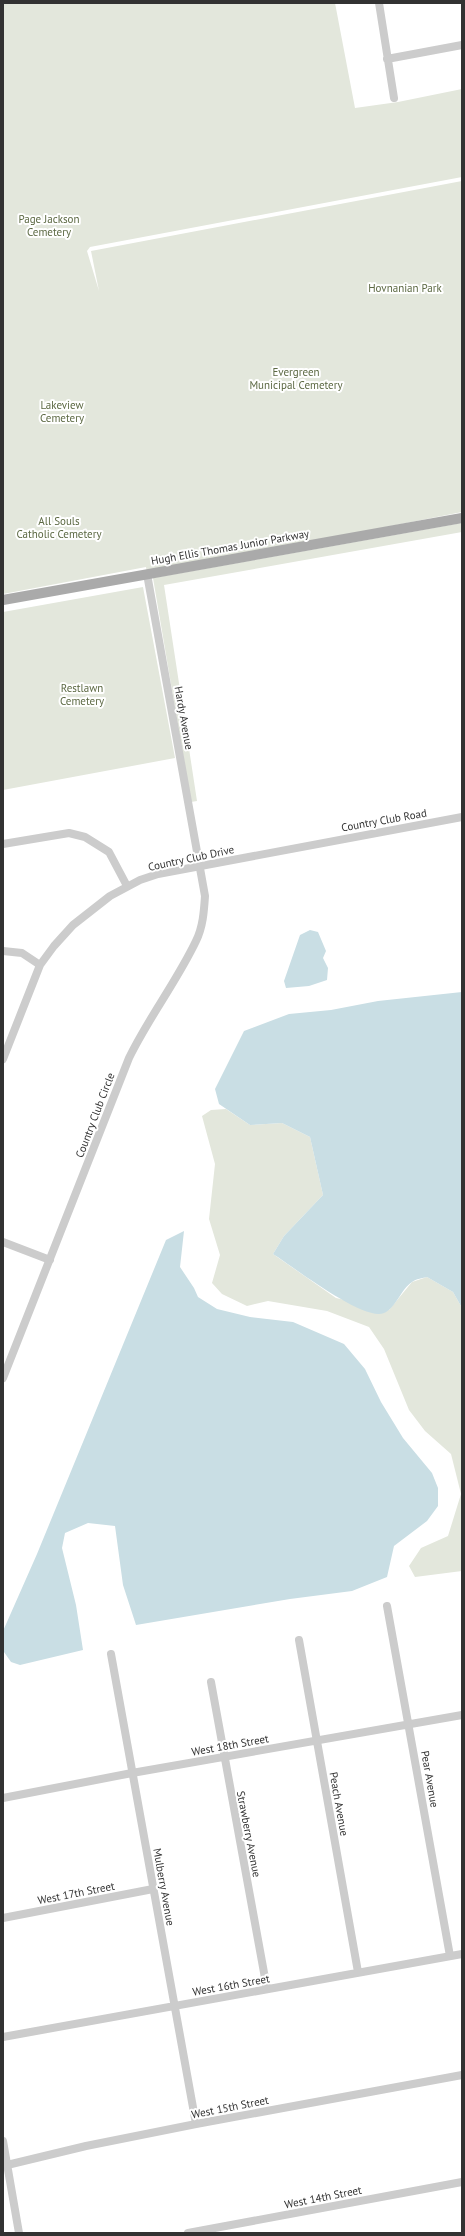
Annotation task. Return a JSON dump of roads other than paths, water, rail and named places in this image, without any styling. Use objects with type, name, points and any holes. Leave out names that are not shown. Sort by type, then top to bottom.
[{"type":"main road","name":"Hugh Ellis Thomas Junior Parkway","points":[[3,600],[462,518]]},
{"type":"street","points":[[379,3],[394,98]]},
{"type":"street","points":[[387,59],[462,45]]},
{"type":"street","name":"Hardy Avenue","points":[[147,574],[199,866]]},
{"type":"street","name":"Country Club Road","points":[[311,845],[462,818]]},
{"type":"street","points":[[3,844],[69,833],[85,837],[109,852],[127,886]]},
{"type":"street","name":"Country Club Drive","points":[[3,1059],[40,965],[73,925],[92,909],[127,886],[158,874],[311,845]]},
{"type":"street","name":"Country Club Circle","points":[[3,1378],[129,1058],[140,1036],[197,940],[204,915],[205,896],[199,866]]},
{"type":"street","points":[[3,951],[22,953],[40,965]]},
{"type":"street","points":[[3,1242],[50,1260]]},
{"type":"street","name":"Pear Avenue","points":[[387,1606],[450,1956]]},
{"type":"street","name":"Peach Avenue","points":[[299,1640],[358,1972]]},
{"type":"street","name":"Mulberry Avenue","points":[[110,1654],[196,2124]]},
{"type":"street","name":"Strawberry Avenue","points":[[211,1682],[267,1989]]},
{"type":"street","name":"West 18th Street","points":[[3,1798],[132,1773],[462,1715]]},
{"type":"street","name":"West 17th Street","points":[[3,1918],[153,1889]]},
{"type":"street","name":"West 16th Street","points":[[3,2037],[462,1954]]},
{"type":"street","name":"West 15th Street","points":[[5,2165],[86,2146],[196,2124],[462,2075]]},
{"type":"street","points":[[3,2141],[5,2165],[19,2233]]},
{"type":"street","name":"West 14th Street","points":[[188,2233],[226,2230],[462,2182]]},
{"type":"park label","name":"Page Jackson Cemetery","points":[[49,225]]},
{"type":"park label","name":"Hovnanian Park","points":[[405,288]]},
{"type":"park label","name":"Evergreen Municipal Cemetery","points":[[296,378]]},
{"type":"park label","name":"Lakeview Cemetery","points":[[62,411]]},
{"type":"park label","name":"All Souls Catholic Cemetery","points":[[59,527]]},
{"type":"park label","name":"Restlawn Cemetery","points":[[82,694]]}]
